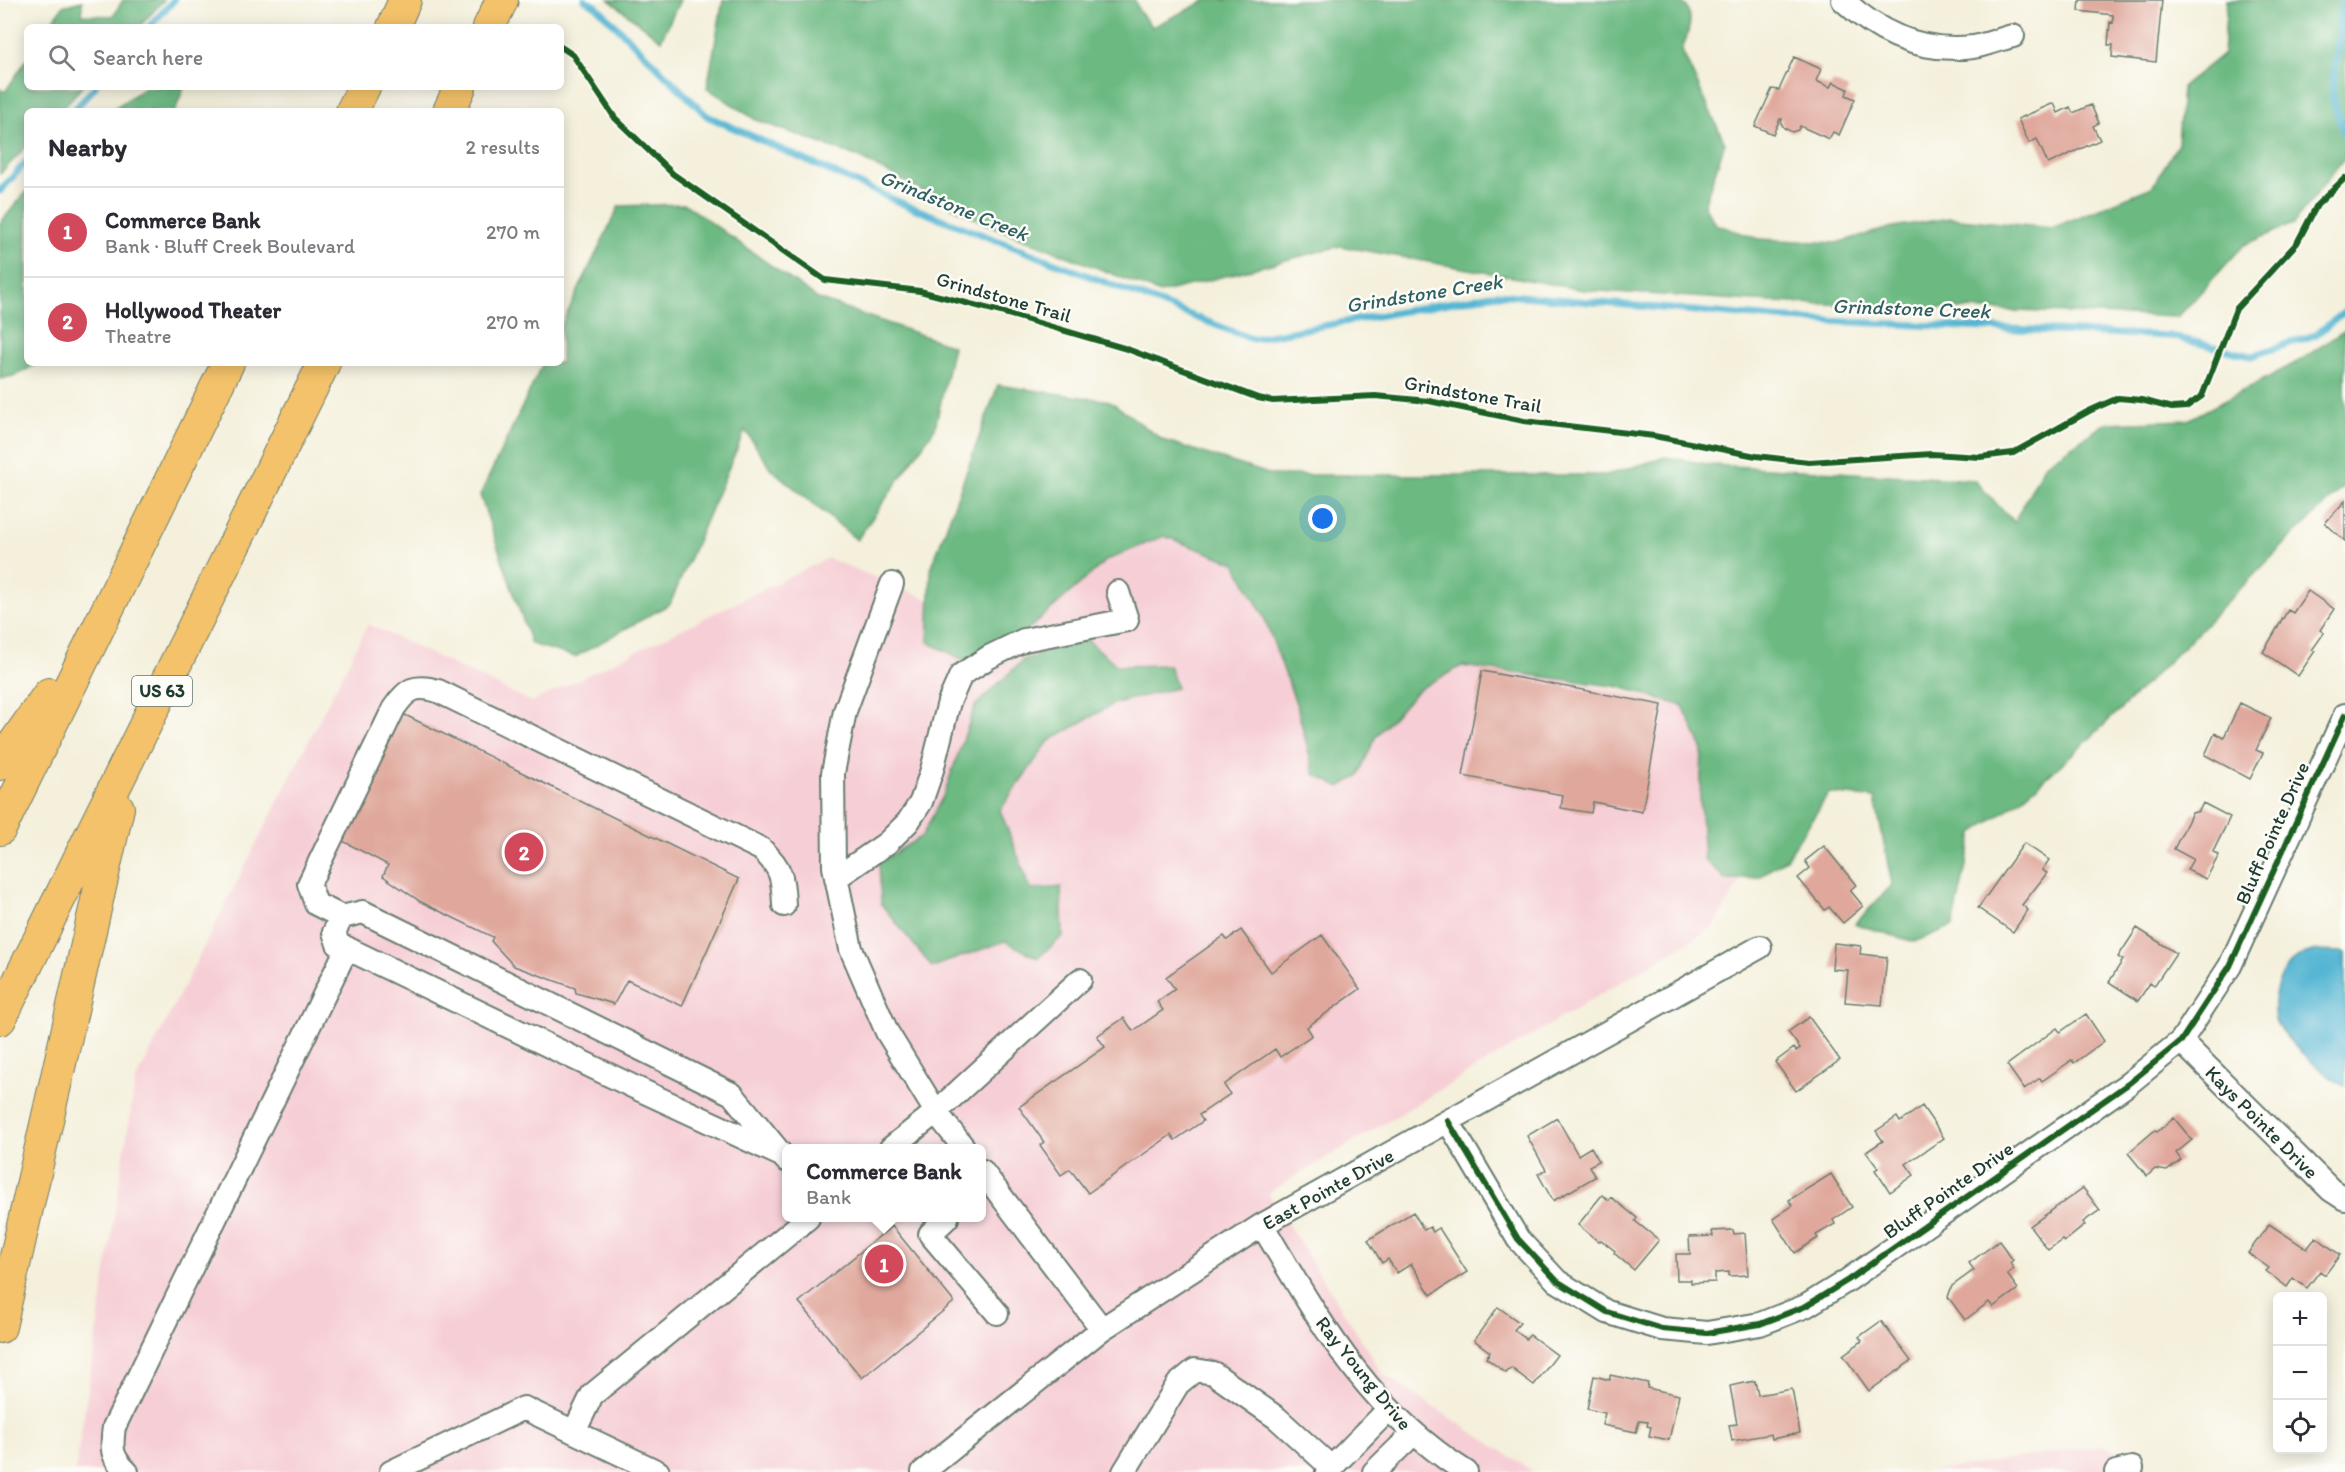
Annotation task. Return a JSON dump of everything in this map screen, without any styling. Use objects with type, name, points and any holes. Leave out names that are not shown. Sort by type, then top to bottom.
[{"type":"highway","points":[[394,24],[405,0]]},
{"type":"highway","points":[[490,24],[502,0]]},
{"type":"highway","points":[[354,108],[362,90]]},
{"type":"highway","points":[[450,108],[459,90]]},
{"type":"highway","points":[[0,829],[227,366]]},
{"type":"highway","name":"US 63","points":[[0,1019],[323,366]]},
{"type":"highway","points":[[0,764],[108,609]]},
{"type":"highway","points":[[0,1327],[130,756]]},
{"type":"street","points":[[1843,0],[1861,17],[1893,36],[1929,48],[1974,47],[2013,36]]},
{"type":"street","points":[[892,584],[845,711],[833,773],[834,867],[851,949],[887,1032],[936,1112],[960,1144]]},
{"type":"street","points":[[836,878],[887,843],[908,822],[921,802],[932,770],[949,702],[961,675],[989,657],[1024,640],[1127,620],[1118,592]]},
{"type":"street","points":[[782,1156],[732,1094],[363,912],[342,917],[316,904],[309,884],[394,708],[404,693],[423,687],[438,691],[762,849],[775,861],[783,878],[784,905]]},
{"type":"street","name":"Bluff Pointe Drive","points":[[1448,1121],[1518,1239],[1557,1281],[1607,1312],[1662,1329],[1707,1332],[1760,1324],[1806,1306],[1848,1280],[2128,1084],[2181,1041],[2230,966],[2345,715]]},
{"type":"street","points":[[342,917],[334,932],[339,944],[634,1088],[782,1157]]},
{"type":"street","name":"East Pointe Drive","points":[[922,1472],[1102,1329],[1262,1226],[1760,947]]},
{"type":"street","points":[[127,1472],[117,1463],[111,1447],[114,1427],[347,948]]},
{"type":"street","points":[[897,1144],[936,1112],[1080,980]]},
{"type":"street","name":"Kays Pointe Drive","points":[[2181,1041],[2331,1190],[2345,1199]]},
{"type":"street","points":[[986,1182],[1102,1329]]},
{"type":"street","points":[[574,1432],[592,1395],[803,1222]]},
{"type":"street","points":[[943,1222],[930,1234],[998,1314]]},
{"type":"street","name":"Ray Young Drive","points":[[1262,1226],[1329,1337],[1389,1410],[1413,1434],[1466,1472]]},
{"type":"street","points":[[1124,1472],[1178,1384],[1195,1370],[1213,1373],[1276,1418],[1330,1470],[1389,1410]]},
{"type":"street","points":[[391,1472],[524,1408],[658,1472]]},
{"type":"street","points":[[1374,1472],[1413,1434]]},
{"type":"shaded area","points":[[1163,528],[1447,657],[1831,734],[1713,927],[1268,1193],[1383,1374],[1534,1472],[75,1472],[135,1082],[368,624],[532,702],[828,558],[1005,631],[1078,567]]},
{"type":"shaded area","points":[[2104,1445],[2151,1472],[1929,1472]]},
{"type":"green space","points":[[123,0],[164,0],[142,24],[50,24],[63,6],[82,1],[82,15],[113,16]]},
{"type":"green space","points":[[609,0],[680,0],[661,40]]},
{"type":"green space","points":[[723,0],[1135,0],[1139,11],[1152,27],[1207,0],[1680,0],[1689,12],[1690,18],[1682,51],[1725,143],[1704,205],[1715,224],[1759,239],[1836,243],[1893,227],[1950,218],[2052,228],[2152,187],[2178,144],[2182,87],[2223,54],[2227,0],[2345,0],[2345,157],[2293,224],[2244,245],[2178,317],[1770,302],[1584,290],[1340,246],[1160,293],[984,223],[856,156],[756,120],[707,88]]},
{"type":"green space","points":[[24,64],[24,90],[79,90],[63,108],[24,108],[24,149],[0,174],[0,89],[5,92]]},
{"type":"green space","points":[[142,90],[183,90],[176,108],[114,108]]},
{"type":"green space","points":[[24,195],[24,366],[33,366],[17,375],[0,379],[0,223]]},
{"type":"green space","points":[[685,204],[818,299],[953,346],[935,428],[857,540],[771,469],[745,430],[670,604],[575,657],[531,644],[480,495],[542,366],[564,366],[564,320],[619,206]]},
{"type":"green space","points":[[2345,330],[2345,486],[2113,717],[2018,802],[1973,833],[1953,926],[1914,942],[1855,924],[1892,885],[1875,798],[1829,793],[1787,858],[1759,877],[1726,880],[1704,859],[1700,801],[1702,748],[1683,706],[1620,687],[1462,666],[1419,689],[1376,736],[1358,776],[1340,787],[1314,774],[1297,706],[1264,617],[1235,563],[1164,536],[1107,560],[1031,627],[969,663],[928,642],[931,569],[998,385],[1110,401],[1163,440],[1272,475],[1607,475],[1666,457],[1712,465],[1974,480],[2014,522],[2045,464],[2106,423],[2188,420],[2299,361]]},
{"type":"green space","points":[[1085,638],[1118,666],[1169,665],[1177,688],[1115,703],[1049,741],[1000,810],[1031,890],[1061,887],[1063,936],[1038,958],[1005,941],[932,967],[881,904],[879,863],[922,836],[944,794],[975,706],[1023,660]]},
{"type":"water","points":[[2316,951],[2345,952],[2345,1086],[2305,1056],[2286,1036],[2275,1019],[2275,993],[2282,976],[2292,962]]},
{"type":"building","points":[[2080,0],[2162,0],[2156,62],[2112,57],[2113,45],[2108,45],[2110,22],[2113,23],[2113,15],[2079,11]]},
{"type":"building","points":[[1794,57],[1821,69],[1816,81],[1830,87],[1833,82],[1848,89],[1846,95],[1855,99],[1839,135],[1833,132],[1829,139],[1800,126],[1798,130],[1792,132],[1784,128],[1781,123],[1782,119],[1773,134],[1755,126],[1772,89],[1779,90]]},
{"type":"building","points":[[2054,103],[2058,113],[2070,107],[2073,113],[2091,105],[2099,123],[2093,126],[2100,140],[2048,164],[2037,139],[2029,143],[2018,119]]},
{"type":"building","points":[[2345,501],[2345,541],[2325,523]]},
{"type":"building","points":[[2308,591],[2334,609],[2320,630],[2324,633],[2312,650],[2315,651],[2298,676],[2263,652],[2288,610],[2293,613]]},
{"type":"building","points":[[1482,671],[1662,705],[1642,812],[1593,802],[1591,813],[1561,808],[1563,795],[1463,776]]},
{"type":"building","points":[[2240,703],[2271,718],[2256,750],[2263,753],[2250,779],[2205,755],[2215,733],[2224,737]]},
{"type":"building","points":[[401,713],[739,879],[682,1006],[627,980],[614,1004],[576,993],[575,988],[514,966],[491,941],[493,937],[421,902],[383,876],[388,865],[339,839]]},
{"type":"building","points":[[2203,803],[2230,817],[2213,852],[2219,855],[2206,879],[2187,870],[2193,859],[2174,849],[2192,813],[2199,811]]},
{"type":"building","points":[[2024,843],[2049,860],[2042,870],[2047,873],[2022,905],[2028,910],[2013,932],[1978,908]]},
{"type":"building","points":[[1824,846],[1856,885],[1850,890],[1863,906],[1843,923],[1829,907],[1825,910],[1798,878],[1810,868],[1805,861]]},
{"type":"building","points":[[2137,928],[2176,953],[2154,986],[2150,983],[2138,1001],[2109,982],[2123,960],[2118,957]]},
{"type":"building","points":[[1241,930],[1271,972],[1322,935],[1360,989],[1307,1027],[1312,1035],[1280,1057],[1275,1049],[1224,1085],[1230,1094],[1199,1115],[1203,1121],[1175,1140],[1171,1135],[1088,1193],[1070,1169],[1061,1175],[1040,1145],[1044,1142],[1019,1107],[1105,1047],[1097,1036],[1124,1018],[1133,1031],[1163,1010],[1157,1002],[1175,989],[1166,977],[1224,936],[1227,940]]},
{"type":"building","points":[[1834,943],[1861,946],[1860,954],[1887,957],[1882,1005],[1845,1002],[1848,970],[1832,969]]},
{"type":"building","points":[[2086,1014],[2104,1041],[2074,1063],[2072,1060],[2042,1081],[2040,1078],[2024,1089],[2007,1065],[2057,1028],[2060,1032]]},
{"type":"building","points":[[1809,1017],[1840,1060],[1796,1091],[1775,1062],[1794,1048],[1796,1051],[1800,1048],[1788,1032]]},
{"type":"building","points":[[1922,1106],[1944,1138],[1906,1164],[1914,1175],[1890,1192],[1875,1170],[1878,1168],[1866,1152],[1883,1141],[1876,1131],[1897,1117],[1900,1122]]},
{"type":"building","points":[[1557,1118],[1578,1155],[1591,1147],[1599,1161],[1589,1166],[1595,1177],[1553,1201],[1538,1174],[1546,1170],[1527,1136]]},
{"type":"building","points":[[2174,1118],[2192,1140],[2176,1153],[2181,1160],[2167,1171],[2155,1169],[2147,1176],[2128,1153],[2155,1130],[2157,1132]]},
{"type":"building","points":[[1831,1174],[1852,1207],[1833,1220],[1835,1224],[1816,1235],[1818,1238],[1795,1253],[1773,1219],[1792,1206],[1789,1200]]},
{"type":"building","points":[[2083,1188],[2100,1210],[2083,1222],[2085,1225],[2064,1242],[2062,1240],[2048,1250],[2030,1226]]},
{"type":"building","points":[[1602,1195],[1609,1200],[1611,1197],[1637,1218],[1635,1221],[1659,1240],[1634,1270],[1614,1253],[1615,1251],[1601,1240],[1599,1242],[1578,1225]]},
{"type":"building","points":[[1413,1212],[1424,1230],[1430,1227],[1433,1232],[1439,1228],[1467,1272],[1431,1295],[1411,1264],[1397,1273],[1388,1259],[1382,1263],[1368,1240]]},
{"type":"building","points":[[2269,1224],[2307,1249],[2316,1237],[2340,1255],[2325,1275],[2320,1271],[2307,1288],[2293,1278],[2287,1287],[2266,1271],[2269,1268],[2248,1253]]},
{"type":"building","points":[[892,1226],[954,1302],[862,1378],[799,1302]]},
{"type":"building","points":[[1733,1230],[1734,1234],[1745,1233],[1748,1275],[1729,1276],[1729,1272],[1715,1273],[1715,1282],[1691,1283],[1691,1280],[1677,1280],[1676,1254],[1690,1254],[1689,1237],[1713,1236],[1712,1231]]},
{"type":"building","points":[[1999,1241],[2013,1260],[2010,1263],[2014,1269],[2007,1274],[2018,1289],[1993,1307],[1989,1302],[1965,1320],[1948,1297],[1952,1286],[1974,1270],[1969,1263]]},
{"type":"building","points":[[1498,1307],[1520,1323],[1514,1330],[1526,1339],[1530,1335],[1557,1355],[1534,1385],[1511,1368],[1506,1373],[1486,1358],[1490,1352],[1474,1340]]},
{"type":"building","points":[[1881,1321],[1911,1361],[1869,1391],[1843,1355],[1862,1341],[1859,1337]]},
{"type":"building","points":[[1610,1375],[1648,1383],[1647,1388],[1679,1395],[1669,1440],[1649,1436],[1651,1427],[1647,1426],[1648,1422],[1639,1421],[1636,1432],[1602,1425],[1605,1413],[1587,1409],[1594,1376],[1610,1380]]},
{"type":"building","points":[[1755,1381],[1758,1395],[1792,1389],[1800,1433],[1772,1439],[1771,1434],[1732,1441],[1729,1425],[1737,1424],[1730,1386]]},
{"type":"waterway","name":"Grindstone Creek","points":[[152,24],[174,0]]},
{"type":"waterway","name":"Grindstone Creek","points":[[585,0],[596,6],[707,116],[908,206],[1252,339],[1497,294],[1801,320],[2170,336],[2251,356],[2315,335],[2345,312]]},
{"type":"waterway","points":[[2343,0],[2332,97],[2345,135]]},
{"type":"waterway","name":"Grindstone Creek","points":[[76,108],[92,90]]},
{"type":"waterway","name":"Grindstone Creek","points":[[0,191],[24,164]]},
{"type":"cycle path","name":"Grindstone Trail","points":[[564,49],[573,55],[615,118],[673,174],[825,280],[920,291],[1001,312],[1127,349],[1258,398],[1273,401],[1375,396],[1429,401],[1524,421],[1654,436],[1756,456],[1809,462],[1932,454],[1980,457],[2013,453],[2089,411],[2118,398],[2141,400],[2172,408],[2186,407],[2202,396],[2236,309],[2297,243],[2317,205],[2345,178]]},
{"type":"cycle path","points":[[1448,1121],[1518,1239],[1557,1281],[1607,1312],[1662,1329],[1707,1333],[1760,1324],[1806,1306],[1848,1280],[2128,1084],[2181,1041],[2230,966],[2345,715]]},
{"type":"place","name":"Hollywood Theater","points":[[524,852]]},
{"type":"place","name":"Commerce Bank","points":[[884,1264]]}]
